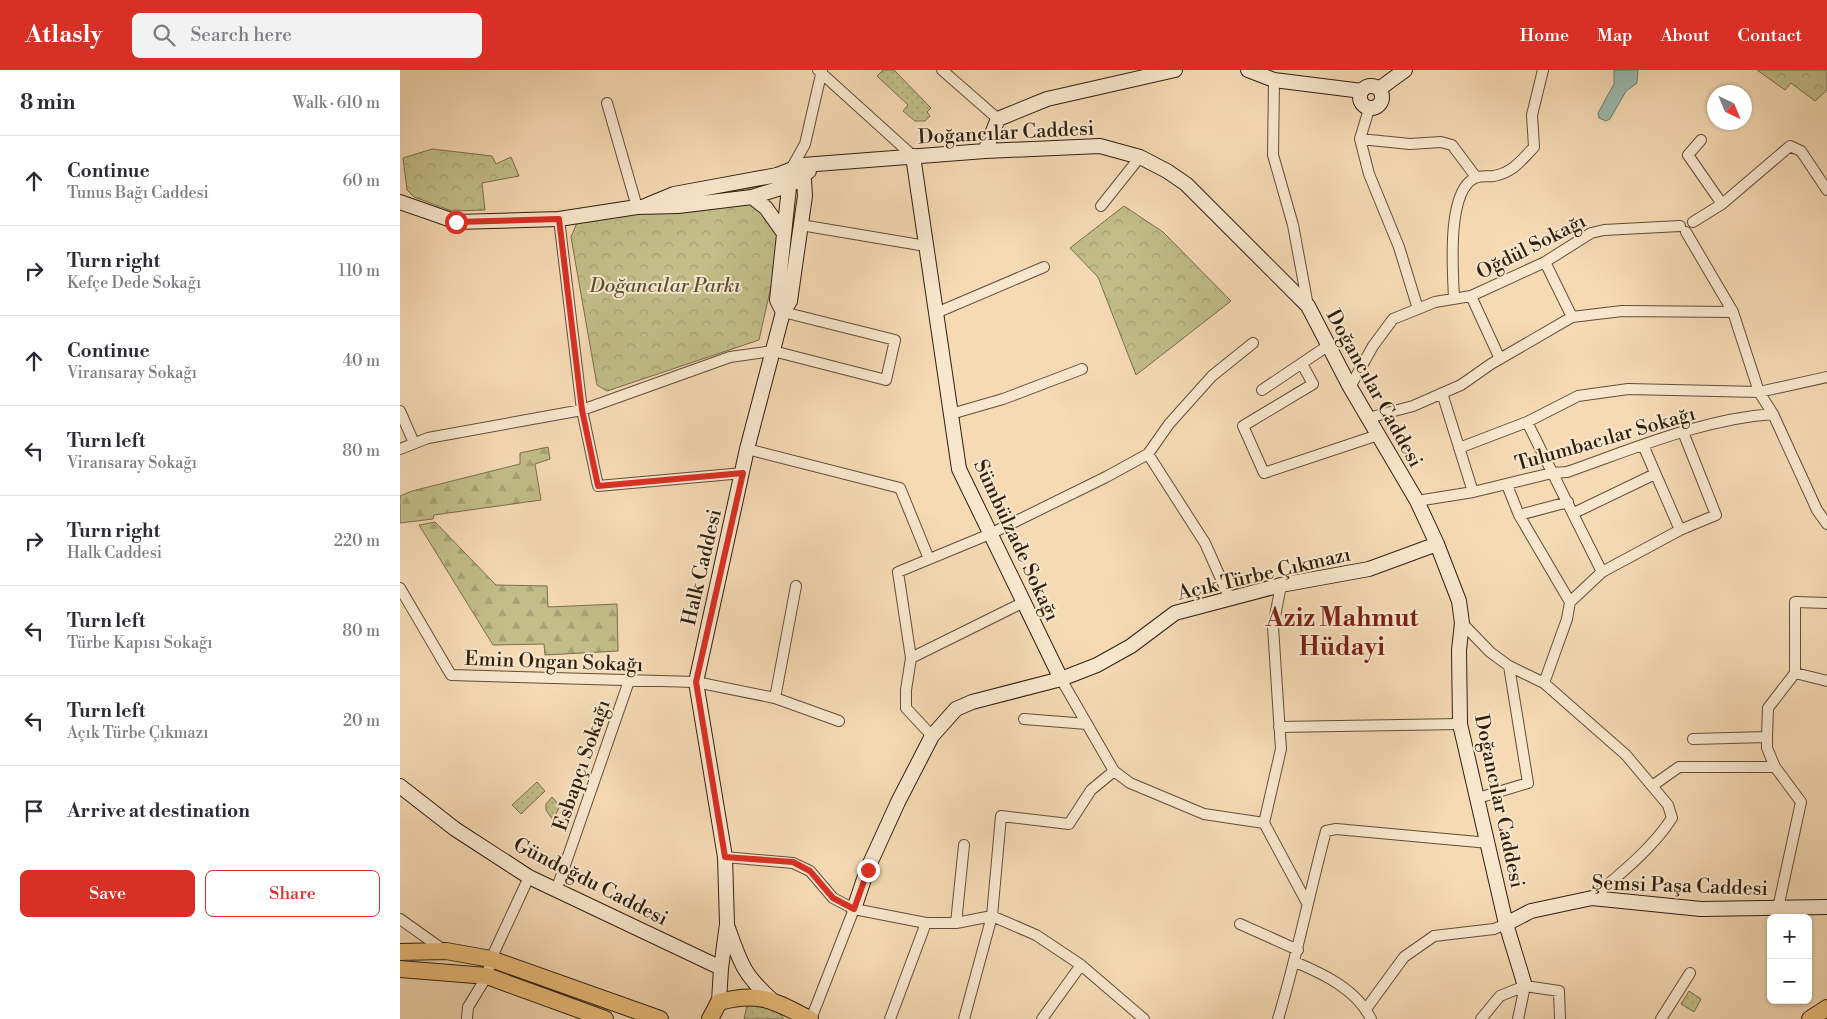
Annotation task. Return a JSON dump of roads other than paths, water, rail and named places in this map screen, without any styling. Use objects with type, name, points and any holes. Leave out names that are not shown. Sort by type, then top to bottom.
[{"type":"main road","points":[[400,952],[446,951],[491,959],[660,1019]]},
{"type":"main road","points":[[400,969],[486,976],[605,1019]]},
{"type":"main road","points":[[710,1019],[719,1002],[750,996],[774,1002],[810,1019]]},
{"type":"main road","points":[[774,1002],[790,1019]]},
{"type":"main road","points":[[1810,1019],[1827,1008]]},
{"type":"street","points":[[942,70],[998,119]]},
{"type":"street","points":[[985,151],[998,119],[1047,99],[1174,70]]},
{"type":"street","points":[[1248,70],[1274,80],[1362,91],[1370,86],[1380,89]]},
{"type":"street","points":[[1380,89],[1405,70]]},
{"type":"street","points":[[1454,299],[1452,232],[1462,191],[1476,177],[1494,176],[1514,169],[1534,147],[1532,115],[1543,70]]},
{"type":"street","points":[[400,448],[428,438],[582,410],[730,357],[773,351],[886,380],[895,340],[783,312],[777,300],[783,232],[805,144],[820,71]]},
{"type":"street","points":[[820,71],[913,156]]},
{"type":"street","points":[[1274,80],[1273,155],[1293,225],[1308,306]]},
{"type":"street","points":[[1362,91],[1361,102],[1369,109],[1376,108],[1382,103],[1380,89]]},
{"type":"street","points":[[607,103],[641,206]]},
{"type":"street","points":[[1369,109],[1360,140],[1369,174],[1400,247],[1418,309]]},
{"type":"street","points":[[1360,140],[1410,144],[1441,142],[1452,145],[1476,177]]},
{"type":"street","points":[[1701,140],[1688,155],[1722,204],[1790,146],[1801,150],[1827,190]]},
{"type":"street","name":"Doğancılar Caddesi","points":[[797,174],[817,165],[913,156],[1100,146],[1140,157],[1167,171],[1186,184],[1308,306],[1315,323],[1329,345],[1350,387],[1416,501],[1459,601],[1462,623],[1459,650],[1460,724],[1489,843],[1506,924],[1525,986],[1518,1019]]},
{"type":"street","name":"Sümbülzade Sokağı","points":[[913,156],[959,469],[1061,679]]},
{"type":"street","points":[[1101,206],[1140,157]]},
{"type":"street","points":[[641,206],[674,194],[797,174]]},
{"type":"street","points":[[400,202],[456,222],[559,219],[641,206],[678,206],[752,197],[797,174]]},
{"type":"street","name":"Halk Caddesi","points":[[719,1002],[727,924],[725,857],[696,682],[747,449],[783,312],[790,301],[801,225],[797,174]]},
{"type":"street","points":[[752,197],[766,208],[783,232]]},
{"type":"street","name":"Oğdül Sokağı","points":[[1350,387],[1373,346],[1393,319],[1435,302],[1471,296],[1545,262],[1591,233],[1604,230],[1683,229],[1685,219],[1693,222],[1722,204]]},
{"type":"street","points":[[559,219],[582,410],[598,486],[743,473]]},
{"type":"street","points":[[783,232],[801,225],[926,246]]},
{"type":"street","points":[[1683,229],[1732,312],[1759,392],[1773,414],[1817,510],[1827,524]]},
{"type":"street","points":[[1545,262],[1572,317]]},
{"type":"street","points":[[936,313],[1044,267]]},
{"type":"street","points":[[1471,296],[1500,359]]},
{"type":"street","points":[[1368,418],[1412,406],[1461,385],[1500,359],[1572,317],[1622,311],[1732,312]]},
{"type":"street","points":[[932,736],[906,708],[906,690],[911,658],[898,572],[990,534],[1106,477],[1148,454],[1169,424],[1212,376],[1253,343]]},
{"type":"street","points":[[1262,390],[1329,345]]},
{"type":"street","points":[[1302,364],[1313,384],[1243,426],[1264,473],[1378,435]]},
{"type":"street","points":[[951,414],[1003,399],[1082,369]]},
{"type":"street","points":[[1460,448],[1527,422],[1578,396],[1628,389],[1759,392],[1827,377]]},
{"type":"street","points":[[1442,393],[1473,492]]},
{"type":"street","points":[[400,411],[414,443]]},
{"type":"street","name":"Tulumbacılar Sokağı","points":[[1416,501],[1507,485],[1552,472],[1567,472],[1682,432],[1750,416],[1773,414]]},
{"type":"street","points":[[1527,422],[1602,572]]},
{"type":"street","points":[[1544,683],[1567,619],[1570,602],[1602,572],[1680,530],[1716,515],[1682,432]]},
{"type":"street","points":[[1643,445],[1680,530]]},
{"type":"street","points":[[747,449],[900,488],[929,559]]},
{"type":"street","points":[[1148,454],[1170,492],[1205,543],[1230,599]]},
{"type":"street","points":[[1574,513],[1655,474]]},
{"type":"street","points":[[1507,485],[1519,515],[1570,602]]},
{"type":"street","points":[[1519,515],[1568,502]]},
{"type":"street","name":"Açık Türbe Çıkmazı","points":[[854,909],[883,836],[932,736],[956,709],[972,702],[1061,679],[1097,666],[1132,646],[1175,613],[1281,586],[1369,569],[1436,544]]},
{"type":"street","points":[[775,698],[796,586]]},
{"type":"street","points":[[1281,586],[1273,627],[1281,749],[1264,823],[1307,903]]},
{"type":"street","name":"Emin Ongan Sokağı","points":[[400,588],[452,675],[696,682],[775,698],[839,721]]},
{"type":"street","points":[[911,658],[1024,602]]},
{"type":"street","points":[[1778,908],[1801,802],[1774,767],[1767,748],[1768,708],[1794,673],[1795,602],[1827,603]]},
{"type":"street","points":[[1462,623],[1490,652],[1509,666],[1544,683],[1626,756],[1668,805],[1672,818],[1641,856],[1592,898]]},
{"type":"street","points":[[1478,798],[1528,783],[1509,666]]},
{"type":"street","points":[[1794,673],[1827,681]]},
{"type":"street","points":[[1061,679],[1114,771],[1130,783],[1204,814],[1264,823]]},
{"type":"street","name":"Esbapçı Sokağı","points":[[557,888],[629,681]]},
{"type":"street","points":[[1024,718],[1087,724]]},
{"type":"street","points":[[1279,727],[1460,724]]},
{"type":"street","points":[[1693,739],[1767,737]]},
{"type":"street","points":[[1652,786],[1679,767],[1774,767]]},
{"type":"street","points":[[964,1019],[992,916],[1001,816],[1069,824],[1091,790],[1114,771]]},
{"type":"street","name":"Gündoğdu Caddesi","points":[[400,786],[455,829],[529,876],[721,968]]},
{"type":"street","points":[[1278,1019],[1295,962],[1307,903],[1326,831],[1336,830],[1489,843]]},
{"type":"street","points":[[956,924],[964,845]]},
{"type":"street","points":[[725,857],[793,862],[810,871],[833,898],[854,909],[926,923],[956,924],[992,916],[1036,936],[1080,965],[1144,1019]]},
{"type":"street","points":[[467,1019],[468,1007],[486,976],[491,959],[529,876]]},
{"type":"street","name":"Şemsi Paşa Caddesi","points":[[1506,924],[1531,912],[1592,898],[1701,909],[1827,907]]},
{"type":"street","points":[[810,1019],[854,909]]},
{"type":"street","points":[[400,919],[446,951]]},
{"type":"street","points":[[890,1019],[926,923]]},
{"type":"street","name":"Halk Caddesi","points":[[727,924],[740,962],[752,982],[774,1002]]},
{"type":"street","points":[[1240,924],[1298,950]]},
{"type":"street","points":[[1295,962],[1317,971],[1338,984],[1369,1014],[1404,957],[1434,936],[1494,929],[1506,924]]},
{"type":"street","points":[[1042,1019],[1080,965]]},
{"type":"street","points":[[1661,1019],[1690,973]]},
{"type":"street","points":[[1481,1019],[1500,996],[1525,986],[1560,991],[1560,1019]]},
{"type":"water","points":[[1614,70],[1638,70],[1637,83],[1626,91],[1610,119],[1606,121],[1599,118],[1598,113],[1614,84]]},
{"type":"district","name":"Aziz Mahmut Hüdayi","points":[[1342,632]]},
{"type":"park label","name":"Doğancılar Parkı","points":[[665,285]]}]
